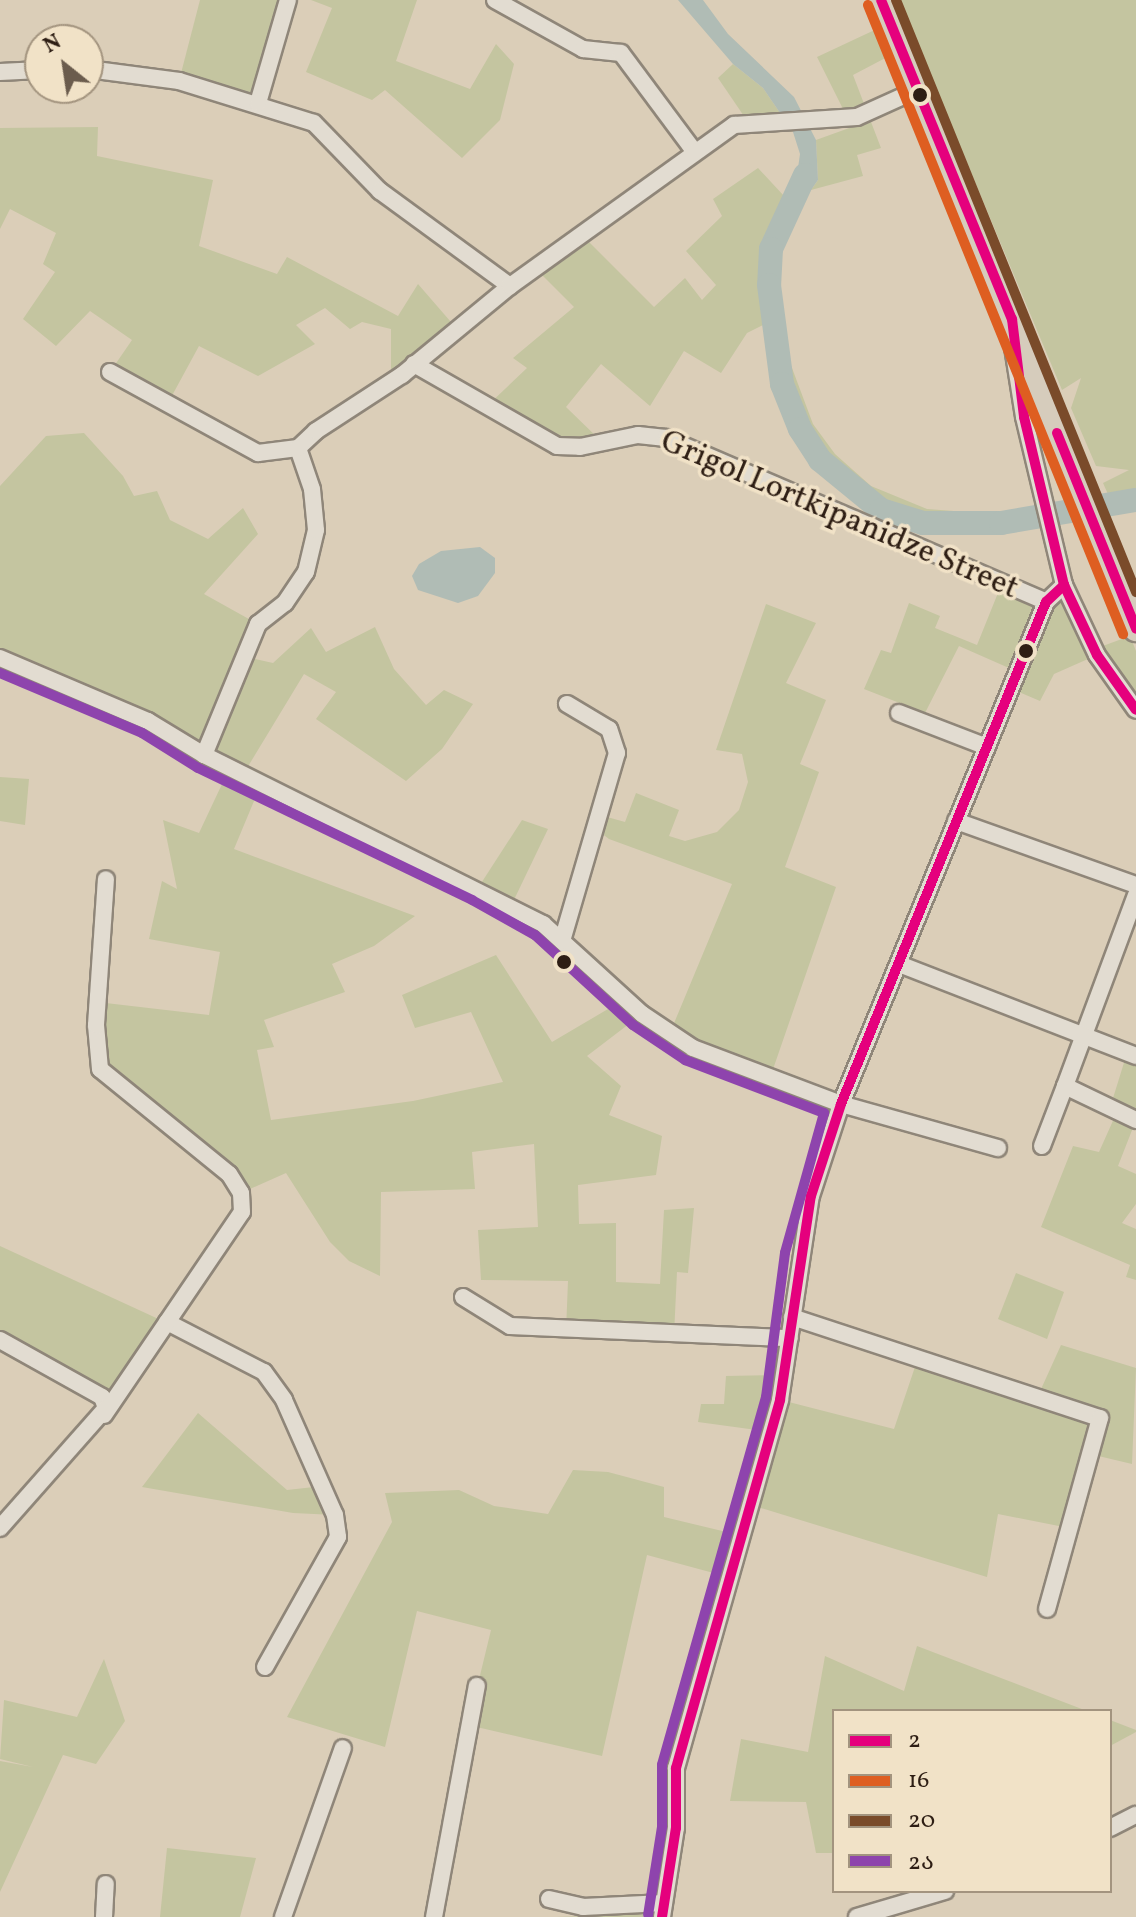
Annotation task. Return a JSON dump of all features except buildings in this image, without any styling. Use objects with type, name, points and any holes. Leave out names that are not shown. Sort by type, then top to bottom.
[{"type":"highway","points":[[881,0],[1012,319],[1084,484]]},
{"type":"highway","points":[[894,0],[1100,525],[1136,629]]},
{"type":"highway","points":[[1100,525],[1136,600]]},
{"type":"street","points":[[258,103],[288,0]]},
{"type":"street","points":[[495,0],[583,49],[621,53],[694,151]]},
{"type":"street","points":[[0,72],[24,71]]},
{"type":"street","points":[[104,71],[179,81],[258,103],[314,123],[380,191],[510,286]]},
{"type":"street","points":[[110,372],[258,453],[298,448],[414,364],[510,286],[570,247],[694,151],[734,125],[825,122],[857,117],[919,89]]},
{"type":"street","points":[[1012,319],[1015,370],[1064,585],[1097,655],[1136,710]]},
{"type":"street","name":"Grigol Lortkipanidze Street","points":[[414,364],[557,446],[580,447],[638,435],[666,438],[1046,602]]},
{"type":"street","points":[[204,755],[258,624],[285,603],[306,572],[316,530],[312,489],[298,448]]},
{"type":"street","points":[[549,1899],[583,1907],[663,1910],[676,1828],[676,1768],[780,1400],[811,1196],[841,1104],[1046,602],[1064,585]]},
{"type":"street","points":[[0,658],[148,721],[204,755],[478,888],[543,924],[642,1014],[693,1048],[841,1104],[998,1148]]},
{"type":"street","points":[[562,941],[617,753],[609,729],[567,704]]},
{"type":"street","points":[[899,713],[987,747]]},
{"type":"street","points":[[956,821],[1136,885]]},
{"type":"street","points":[[0,1528],[104,1415],[242,1212],[241,1193],[229,1174],[100,1069],[96,1025],[106,879]]},
{"type":"street","points":[[1042,1146],[1136,895]]},
{"type":"street","points":[[899,964],[1136,1056]]},
{"type":"street","points":[[1065,1086],[1136,1120]]},
{"type":"street","points":[[463,1297],[510,1326],[790,1338]]},
{"type":"street","points":[[792,1317],[1100,1418],[1047,1609]]},
{"type":"street","points":[[167,1322],[264,1372],[284,1400],[335,1515],[338,1537],[265,1667]]},
{"type":"street","points":[[0,1340],[102,1397],[104,1415]]},
{"type":"street","points":[[434,1917],[477,1686]]},
{"type":"street","points":[[283,1917],[343,1748]]},
{"type":"street","points":[[1112,1827],[1136,1815]]},
{"type":"street","points":[[104,1917],[106,1884]]},
{"type":"street","points":[[857,1917],[938,1893]]},
{"type":"green space","points":[[200,0],[288,0],[258,103],[179,81]]},
{"type":"green space","points":[[311,0],[417,0],[396,61],[470,89],[496,44],[514,64],[500,120],[462,158],[385,90],[372,100],[306,72],[332,8]]},
{"type":"green space","points":[[899,0],[1136,0],[1136,500],[1111,501],[1103,483],[1129,470],[1096,466],[1071,408],[1081,378],[1062,390]]},
{"type":"green space","points":[[881,27],[893,54],[853,75],[881,148],[857,155],[863,176],[811,190],[818,180],[816,140],[852,127],[817,57]]},
{"type":"green space","points":[[733,64],[763,88],[793,132],[750,125],[718,78]]},
{"type":"green space","points":[[98,127],[97,156],[213,180],[199,246],[277,274],[287,257],[398,316],[418,284],[457,329],[391,382],[391,329],[362,322],[350,329],[325,308],[296,325],[315,344],[258,376],[199,346],[168,403],[110,372],[132,340],[90,311],[56,346],[23,319],[55,272],[43,264],[56,233],[10,209],[0,229],[0,128]]},
{"type":"green space","points":[[758,168],[797,210],[771,249],[774,320],[813,424],[835,454],[871,486],[927,509],[1033,517],[1001,523],[923,523],[881,510],[854,490],[820,460],[800,429],[782,384],[773,320],[747,333],[721,373],[684,351],[650,406],[601,364],[566,407],[602,442],[580,447],[486,407],[527,368],[513,358],[574,307],[536,269],[584,237],[654,307],[685,278],[702,300],[716,285],[686,251],[722,216],[713,199]]},
{"type":"green space","points":[[84,433],[123,476],[134,496],[157,491],[170,520],[208,539],[243,508],[258,534],[204,594],[258,624],[246,657],[273,663],[311,628],[326,652],[375,627],[394,669],[426,705],[444,690],[473,704],[442,749],[406,781],[316,719],[336,692],[304,674],[244,773],[262,782],[234,849],[415,916],[374,946],[332,964],[345,992],[264,1020],[274,1047],[257,1050],[271,1120],[413,1101],[503,1082],[471,1012],[415,1028],[402,995],[496,955],[552,1042],[625,999],[642,1014],[587,1056],[621,1086],[609,1115],[662,1136],[656,1175],[578,1185],[579,1224],[616,1223],[616,1282],[660,1284],[664,1210],[694,1208],[688,1273],[677,1272],[674,1335],[566,1331],[568,1281],[481,1280],[478,1230],[538,1227],[534,1144],[472,1152],[475,1189],[381,1192],[380,1276],[349,1261],[330,1242],[286,1173],[241,1193],[108,1078],[97,1002],[209,1015],[220,952],[149,939],[162,881],[177,889],[163,820],[199,833],[230,767],[0,658],[0,486],[46,436]]},
{"type":"green space","points":[[1002,583],[1045,602],[1064,585],[1097,655],[1054,674],[1040,701],[1012,689],[1018,672],[959,646],[925,713],[864,689],[881,650],[891,653],[909,603],[940,616],[935,628],[977,645]]},
{"type":"green space","points":[[766,604],[816,623],[786,683],[826,700],[800,764],[819,772],[785,867],[836,887],[771,1075],[672,1028],[732,884],[609,839],[596,829],[600,815],[625,822],[636,793],[679,810],[669,836],[685,841],[717,832],[739,810],[748,782],[742,754],[716,750]]},
{"type":"green space","points":[[1130,636],[1136,651],[1136,697],[1100,647]]},
{"type":"green space","points":[[0,777],[29,779],[25,825],[0,821]]},
{"type":"green space","points":[[522,820],[548,829],[511,906],[478,888]]},
{"type":"green space","points":[[1127,1053],[1136,1056],[1136,1120],[1118,1166],[1136,1174],[1136,1204],[1122,1223],[1136,1229],[1136,1280],[1126,1277],[1130,1265],[1041,1227],[1073,1146],[1099,1152],[1116,1114],[1109,1111]]},
{"type":"green space","points":[[0,1246],[165,1322],[106,1407],[0,1340]]},
{"type":"green space","points":[[1016,1273],[1064,1292],[1047,1339],[998,1319]]},
{"type":"green space","points":[[1061,1345],[1136,1368],[1132,1464],[1090,1454],[1069,1528],[998,1514],[987,1577],[751,1505],[771,1432],[698,1422],[701,1404],[724,1404],[726,1376],[784,1375],[781,1400],[894,1429],[918,1358],[1037,1398]]},
{"type":"green space","points":[[198,1413],[287,1490],[323,1486],[335,1515],[293,1513],[142,1487]]},
{"type":"green space","points":[[573,1470],[608,1472],[664,1487],[664,1517],[743,1536],[732,1578],[647,1555],[602,1756],[468,1725],[491,1630],[417,1611],[385,1747],[287,1717],[392,1522],[385,1493],[459,1490],[494,1506],[548,1514]]},
{"type":"green space","points":[[917,1646],[1082,1709],[832,1709],[832,1853],[816,1853],[806,1802],[730,1801],[741,1739],[808,1752],[825,1656],[904,1691]]},
{"type":"green space","points":[[104,1659],[125,1721],[96,1764],[63,1755],[0,1892],[0,1761],[33,1767],[0,1759],[4,1700],[77,1717]]},
{"type":"green space","points":[[1112,1721],[1136,1732],[1112,1745]]},
{"type":"green space","points":[[167,1848],[256,1858],[240,1917],[160,1917]]},
{"type":"green space","points":[[590,1909],[655,1909],[656,1917],[556,1917],[589,1916]]},
{"type":"shaded area","points":[[678,0],[703,0],[728,34],[794,97],[816,140],[818,180],[797,210],[787,199],[796,182],[800,154],[793,132],[763,88],[733,64]]},
{"type":"shaded area","points":[[480,547],[495,558],[495,573],[478,596],[458,603],[418,590],[412,576],[419,564],[441,551]]},
{"type":"waterway","points":[[805,175],[771,249],[769,285],[782,384],[800,429],[820,460],[881,510],[923,523],[1001,523],[1136,500]]},
{"type":"transit line","name":"2","points":[[881,0],[1012,319],[1024,417],[1064,585],[1097,655],[1136,710]]},
{"type":"transit line","name":"20","points":[[896,0],[1136,592]]},
{"type":"transit line","name":"16","points":[[868,5],[1123,634]]},
{"type":"transit line","name":"2","points":[[1057,433],[1136,629]]},
{"type":"transit line","name":"2","points":[[662,1917],[676,1828],[676,1768],[780,1400],[811,1196],[841,1104],[1046,602],[1064,585]]},
{"type":"transit line","name":"2ა","points":[[0,673],[142,733],[198,768],[472,900],[535,935],[633,1025],[685,1060],[824,1113],[785,1253],[766,1397],[662,1765],[662,1827],[648,1915]]}]
